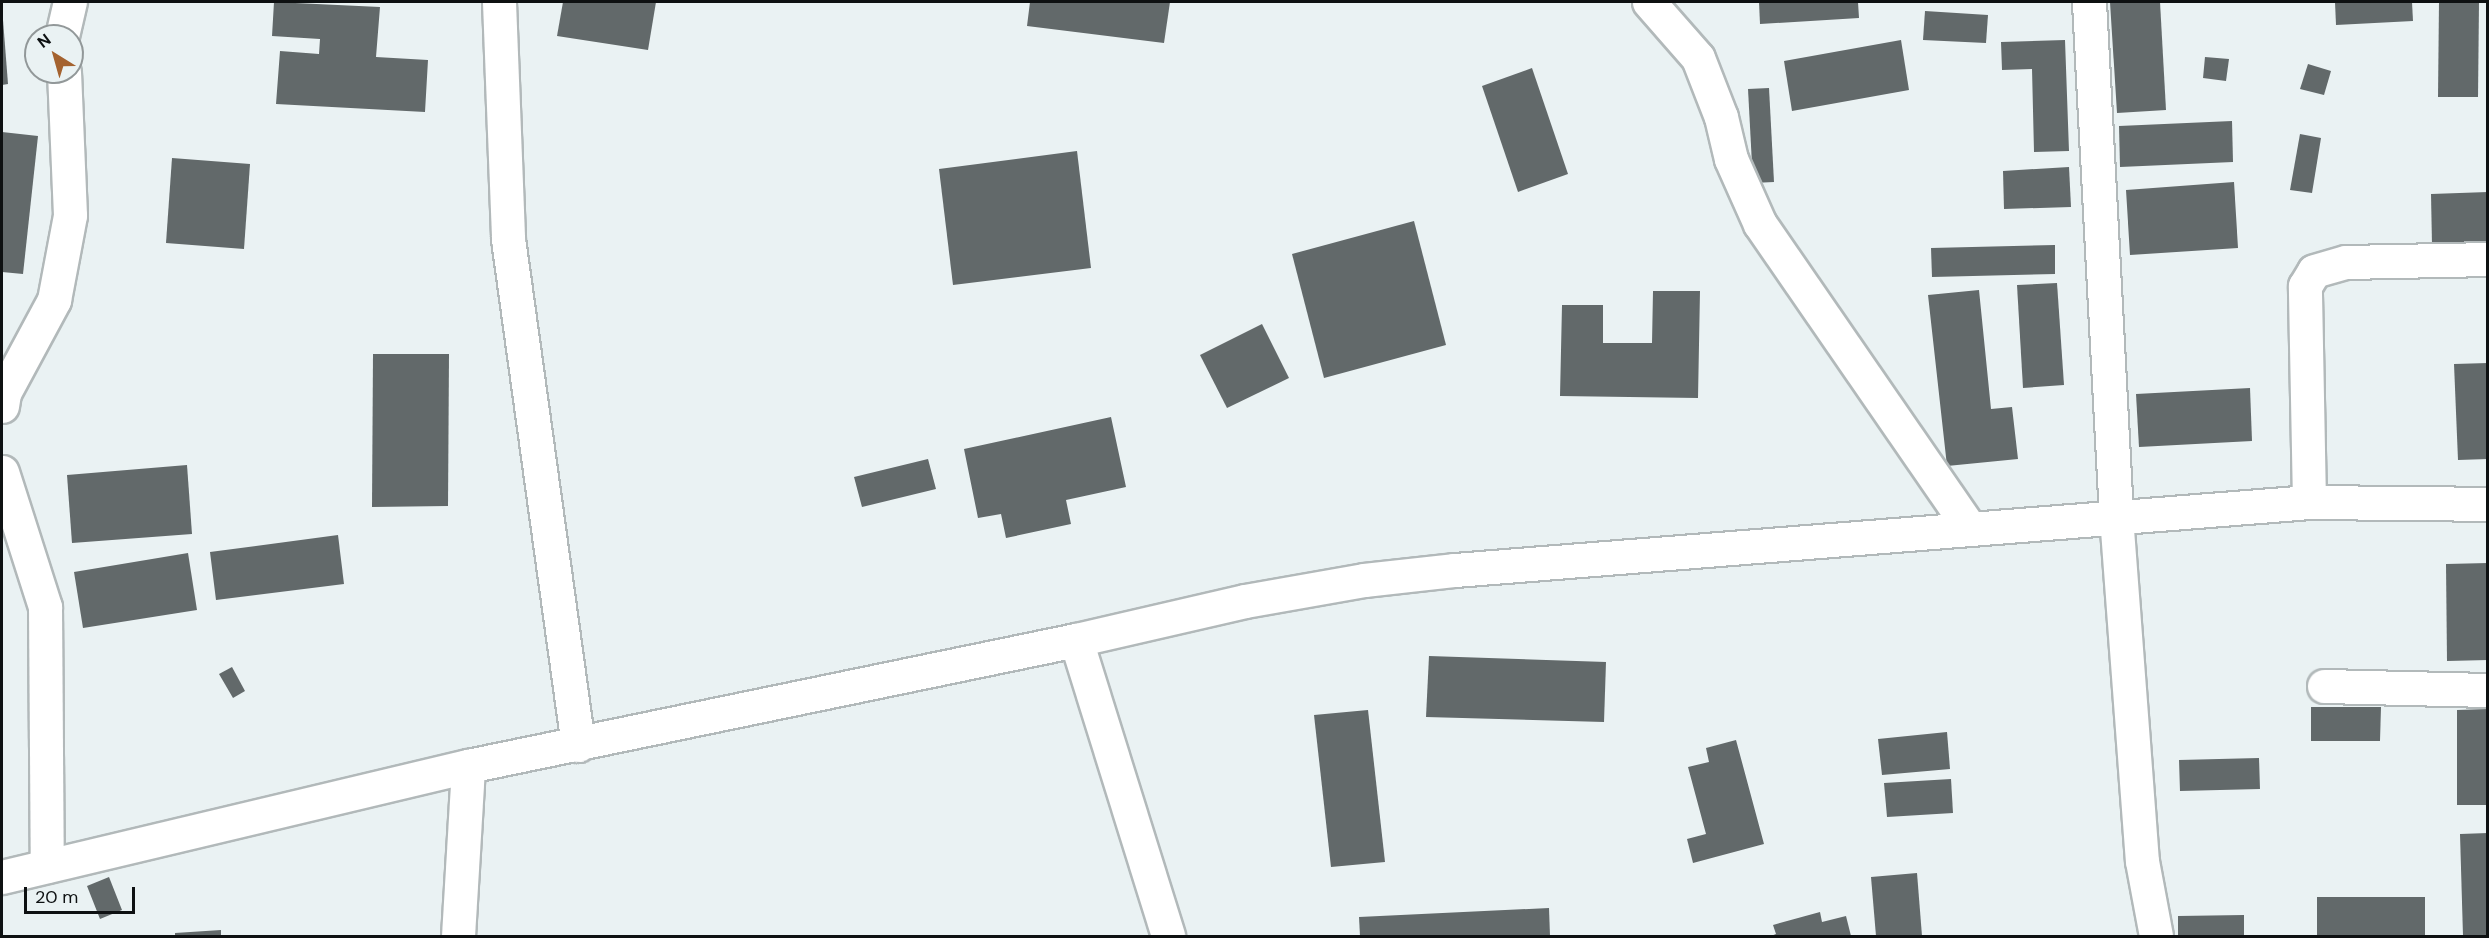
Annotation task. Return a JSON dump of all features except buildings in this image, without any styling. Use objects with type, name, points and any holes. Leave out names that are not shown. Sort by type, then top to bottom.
[{"type":"street","points":[[65,24],[70,2]]},
{"type":"street","points":[[499,2],[508,239],[578,745]]},
{"type":"street","points":[[1649,2],[1698,58],[1721,117],[1731,159],[1760,224],[1970,528]]},
{"type":"street","points":[[2089,2],[2116,516],[2142,861],[2156,936]]},
{"type":"street","points":[[2,406],[4,393],[54,300],[70,215],[65,84]]},
{"type":"street","points":[[2309,502],[2305,286],[2314,271],[2346,262],[2487,259]]},
{"type":"street","points":[[2,472],[45,607],[47,866]]},
{"type":"street","points":[[2,877],[468,766],[1076,640],[1245,601],[1364,579],[2309,502],[2487,504]]},
{"type":"street","points":[[1076,640],[1168,936]]},
{"type":"street","points":[[2324,686],[2487,690]]},
{"type":"street","points":[[458,936],[468,766]]}]
